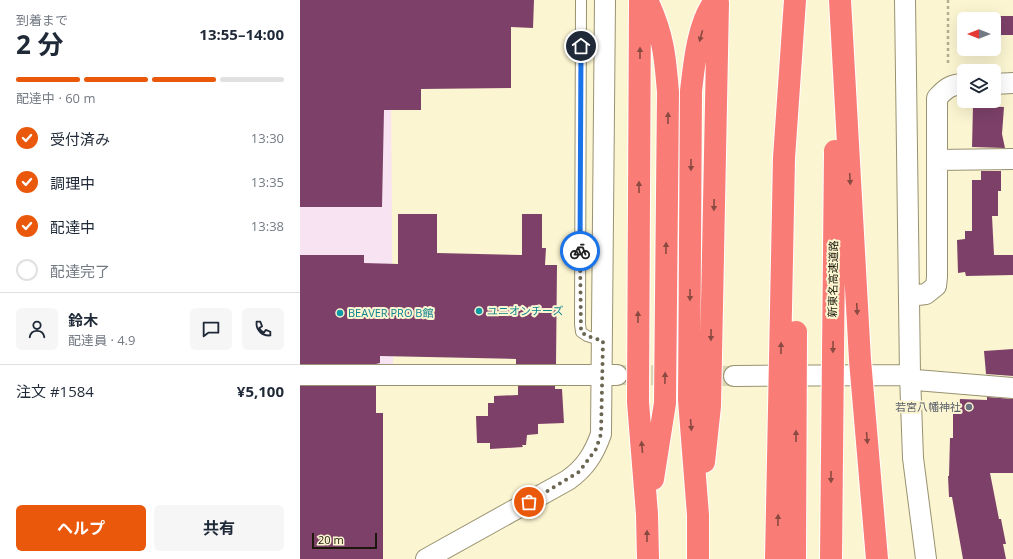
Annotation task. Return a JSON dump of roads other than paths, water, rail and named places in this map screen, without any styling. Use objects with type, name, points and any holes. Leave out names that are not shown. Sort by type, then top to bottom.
[{"type":"highway","points":[[640,0],[638,402],[647,514],[648,559]]},
{"type":"highway","points":[[646,0],[658,22],[665,53],[668,92],[665,403],[647,514]]},
{"type":"highway","points":[[776,559],[784,158],[797,0]]},
{"type":"highway","points":[[795,559],[797,0]]},
{"type":"highway","points":[[838,0],[860,360],[877,559]]},
{"type":"highway","name":"新東名高速道路","points":[[831,559],[838,0]]},
{"type":"highway","points":[[698,515],[710,406],[716,96],[715,1]]},
{"type":"highway","points":[[698,559],[698,515],[689,400],[691,91],[695,57],[704,24],[715,1]]},
{"type":"street","points":[[905,0],[910,375],[913,458],[926,559]]},
{"type":"street","points":[[426,559],[568,480],[579,472],[596,449],[601,434],[610,375],[603,341],[605,5]]},
{"type":"street","points":[[1001,84],[1013,84]]},
{"type":"street","points":[[909,296],[926,294],[936,286],[937,98],[956,86]]},
{"type":"street","points":[[937,160],[1013,159]]},
{"type":"street","points":[[300,375],[610,375]]},
{"type":"street","points":[[734,376],[910,375],[916,380],[1013,388]]},
{"type":"lane","points":[[581,0],[580,324],[581,332],[587,336],[603,341]]},
{"type":"tunnel","points":[[621,375],[734,376]]},
{"type":"place","name":"ユニオンチーズ","points":[[479,311]]},
{"type":"place","name":"BEAVER PRO B館","points":[[340,313]]},
{"type":"place","name":"若宮八幡神社","points":[[969,407]]}]
